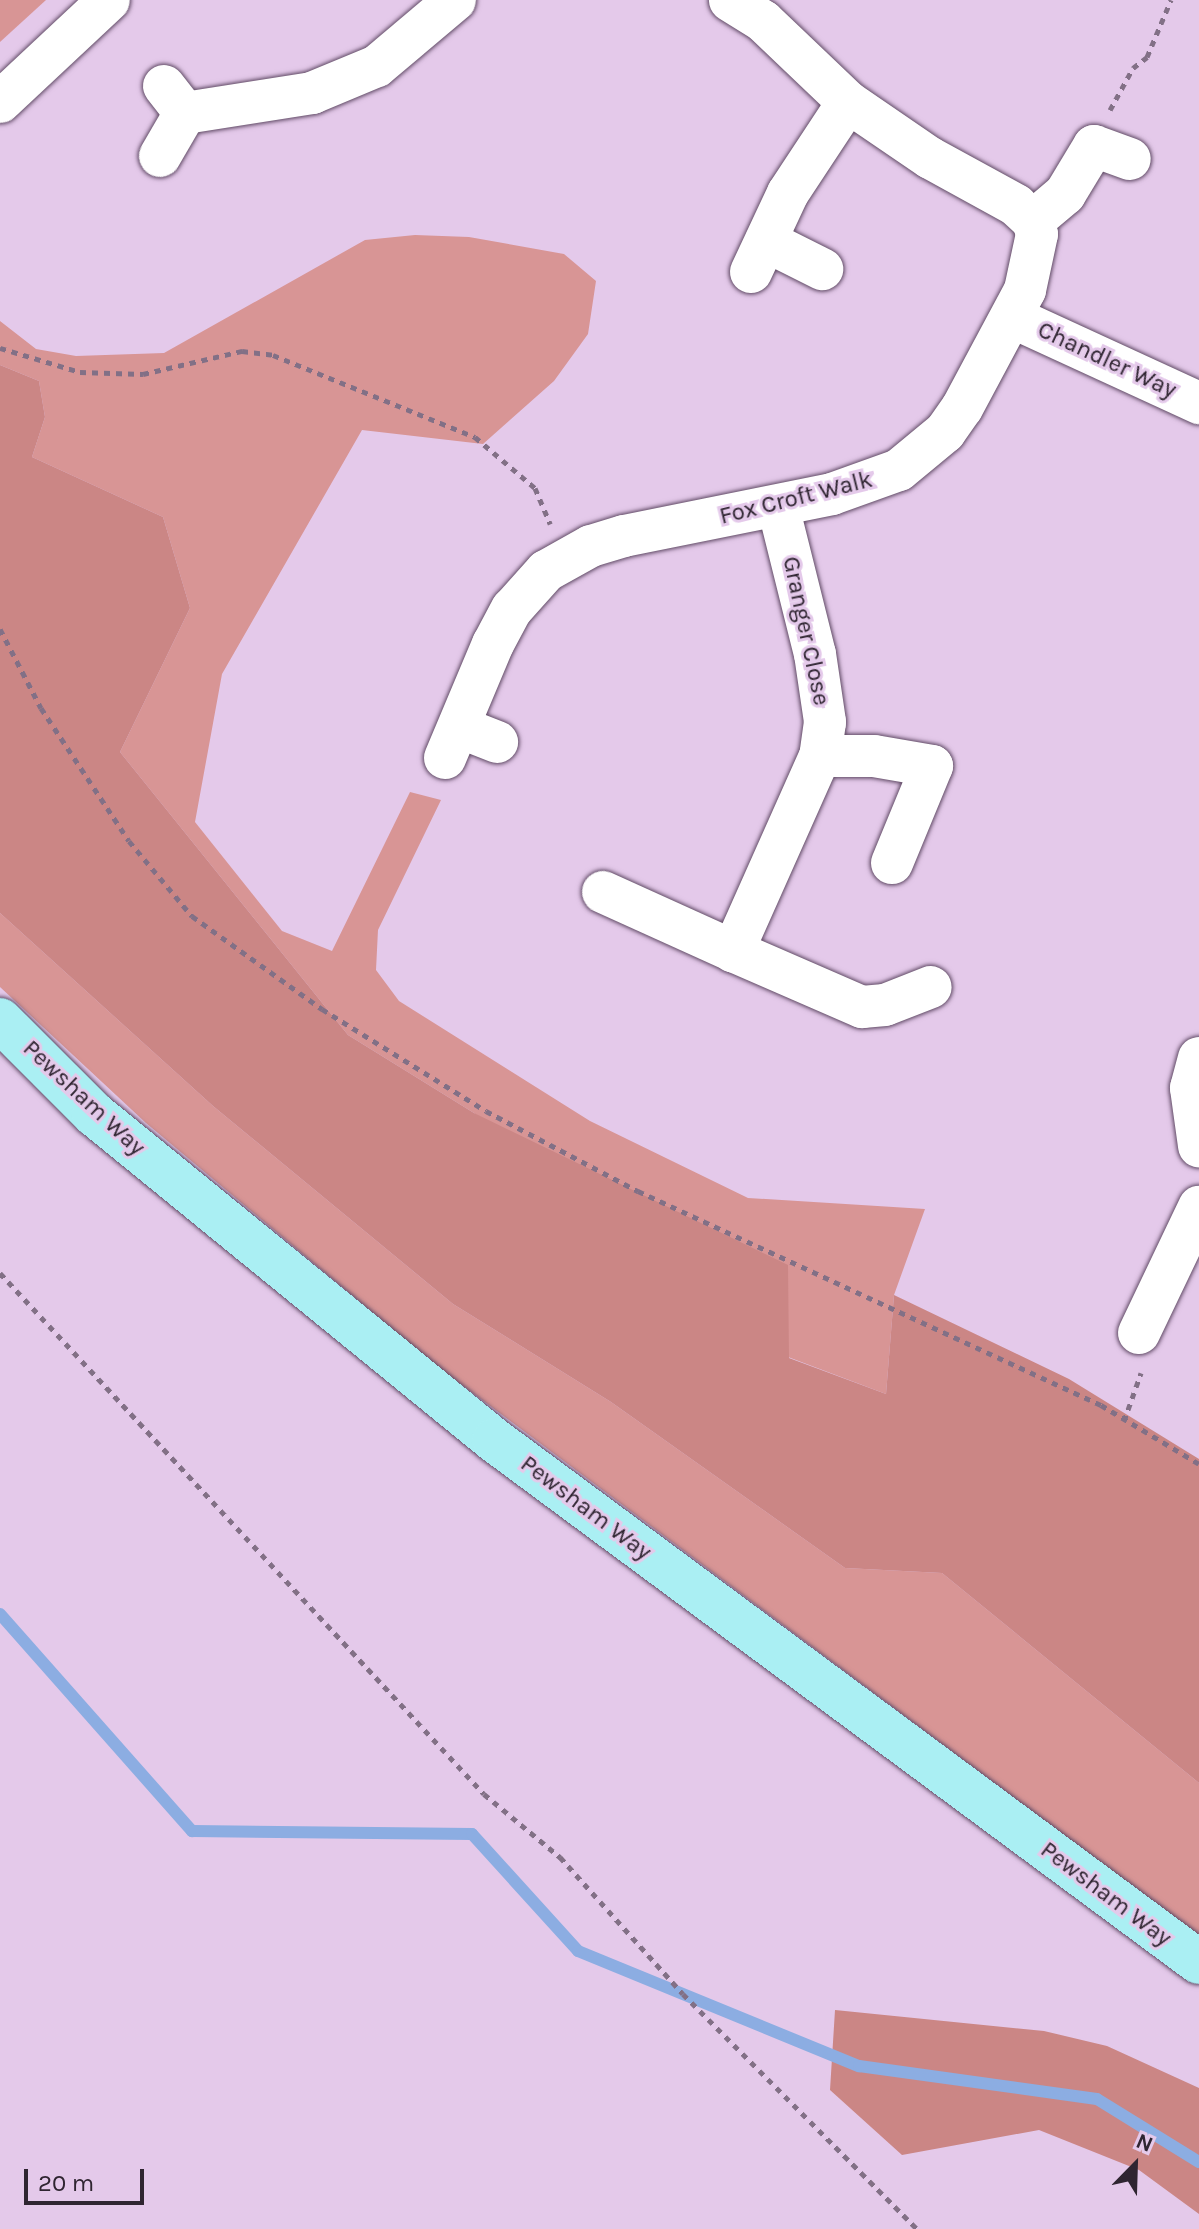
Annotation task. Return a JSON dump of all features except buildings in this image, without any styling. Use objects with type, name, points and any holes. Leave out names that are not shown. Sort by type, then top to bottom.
[{"type":"main road","name":"Pewsham Way","points":[[0,1020],[94,1114],[494,1440],[1199,1962]]},
{"type":"street","points":[[0,102],[109,0]]},
{"type":"street","points":[[160,156],[175,100],[267,103],[347,82],[405,45],[455,0]]},
{"type":"street","points":[[730,0],[773,29],[848,102],[930,158],[1016,205],[1033,221],[1074,183],[1110,140]]},
{"type":"street","points":[[822,269],[758,257],[788,193],[848,102]]},
{"type":"street","name":"Fox Croft Walk","points":[[497,742],[452,742],[512,609],[564,559],[624,536],[778,506],[868,484],[922,452],[962,408],[1014,318],[1036,248],[1033,221]]},
{"type":"street","name":"Chandler Way","points":[[1014,318],[1199,403]]},
{"type":"street","name":"Granger Close","points":[[733,951],[820,756],[825,722],[815,654],[778,506]]},
{"type":"street","points":[[820,756],[939,751],[892,863]]},
{"type":"street","points":[[603,892],[862,1007],[885,1005],[931,987]]},
{"type":"street","points":[[1199,1058],[1191,1088],[1199,1146]]},
{"type":"street","points":[[1139,1333],[1199,1207]]},
{"type":"path","points":[[1110,140],[1133,68],[1147,57],[1171,0]]},
{"type":"path","points":[[0,348],[80,372],[143,374],[242,351],[298,365],[475,437],[508,460],[535,488],[564,559]]},
{"type":"path","points":[[0,629],[41,708],[129,841],[192,916],[322,1009],[486,1111],[624,1184],[1101,1405],[1199,1464]]},
{"type":"path","points":[[0,1273],[484,1794],[560,1857],[683,1994],[917,2229]]},
{"type":"shaded area","points":[[0,0],[46,0],[0,42]]},
{"type":"shaded area","points":[[415,235],[469,237],[564,254],[596,281],[588,334],[554,381],[483,444],[362,430],[222,674],[195,822],[282,931],[332,951],[410,792],[441,800],[378,930],[376,970],[399,1001],[590,1121],[748,1198],[925,1209],[894,1295],[886,1394],[788,1357],[474,1113],[348,1035],[120,752],[190,608],[163,517],[32,457],[45,417],[39,381],[0,365],[0,321],[36,349],[76,356],[164,353],[365,240]]},
{"type":"shaded area","points":[[0,365],[39,381],[45,417],[32,457],[163,517],[190,608],[120,752],[348,1035],[474,1113],[788,1265],[789,1358],[886,1394],[894,1295],[1069,1379],[1199,1459],[1199,1783],[942,1573],[845,1568],[611,1402],[453,1304],[213,1106],[0,913]]},
{"type":"shaded area","points":[[0,913],[213,1106],[453,1304],[611,1402],[845,1568],[942,1573],[1199,1783],[1199,1936],[438,1367],[146,1123],[0,987]]},
{"type":"shaded area","points":[[835,2010],[1044,2031],[1107,2046],[1199,2088],[1199,2214],[1139,2170],[1039,2130],[902,2155],[830,2090]]},
{"type":"waterway","points":[[0,1614],[192,1831],[472,1834],[578,1951],[859,2066],[1097,2099],[1199,2162]]}]
